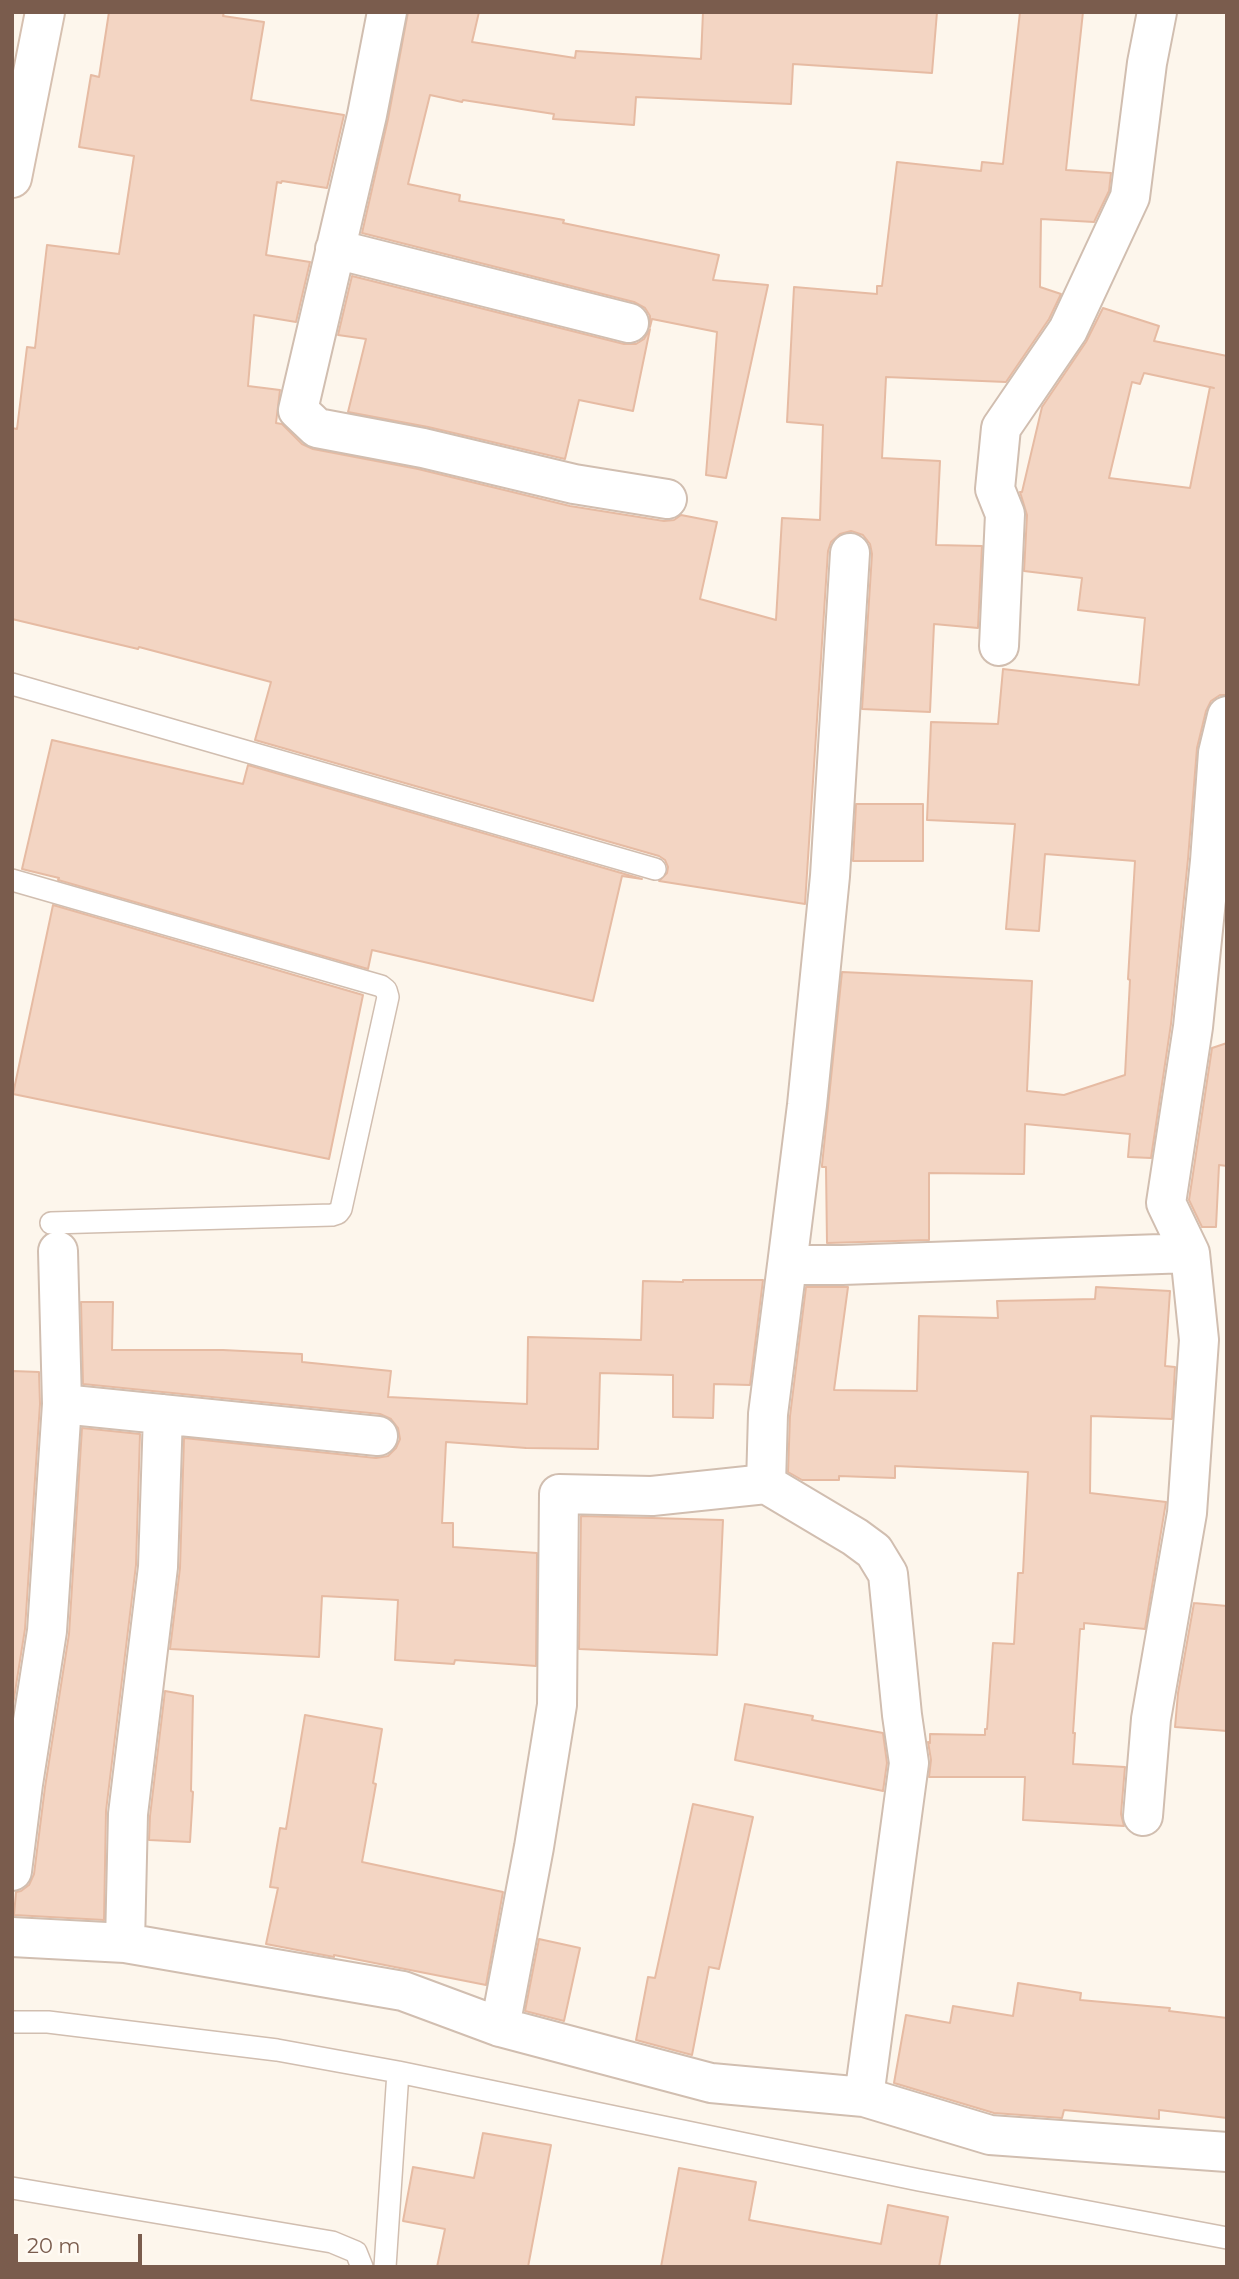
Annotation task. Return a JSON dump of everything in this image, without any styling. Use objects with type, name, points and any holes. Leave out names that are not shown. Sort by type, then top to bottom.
[{"type":"street","points":[[12,178],[16,136],[45,12]]},
{"type":"street","points":[[387,12],[367,115],[298,410],[317,428],[423,448],[574,484],[667,499]]},
{"type":"street","points":[[999,646],[1005,514],[995,489],[1000,428],[1068,330],[1130,197],[1147,63],[1157,12]]},
{"type":"street","points":[[335,249],[629,323]]},
{"type":"street","points":[[766,1484],[768,1414],[807,1105],[830,876],[850,553]]},
{"type":"street","points":[[1143,1815],[1151,1720],[1187,1513],[1199,1340],[1190,1253],[1166,1203],[1193,1027],[1210,861],[1217,753],[1227,716]]},
{"type":"street","points":[[12,1871],[47,1631],[62,1404],[55,1237]]},
{"type":"street","points":[[787,1265],[1190,1253]]},
{"type":"street","points":[[62,1404],[378,1436]]},
{"type":"street","points":[[125,1943],[128,1814],[158,1567],[163,1414]]},
{"type":"street","points":[[500,2027],[534,1847],[557,1705],[559,1493],[652,1496],[766,1484],[874,1551],[888,1574],[909,1763],[864,2097]]},
{"type":"street","points":[[12,1937],[125,1943],[403,1991],[500,2027],[711,2083],[864,2097],[990,2135],[1227,2152]]},
{"type":"lane","points":[[12,684],[655,869]]},
{"type":"lane","points":[[12,880],[381,986],[386,990],[387,997],[338,1213],[55,1237]]},
{"type":"lane","points":[[12,2022],[48,2022],[277,2050],[398,2072],[919,2180],[1227,2238]]},
{"type":"lane","points":[[385,2267],[398,2072]]},
{"type":"lane","points":[[12,2188],[332,2242],[356,2252],[362,2267]]},
{"type":"building","points":[[109,12],[224,12],[223,16],[264,22],[251,100],[344,115],[327,188],[277,182],[266,255],[310,262],[296,322],[254,315],[248,386],[280,390],[276,423],[282,424],[302,444],[313,449],[418,469],[570,506],[664,521],[674,520],[681,515],[717,522],[700,599],[776,620],[782,518],[820,520],[823,425],[787,422],[794,287],[877,294],[877,286],[882,286],[897,162],[981,171],[982,162],[1003,164],[1020,12],[1083,12],[1066,170],[1111,173],[1109,191],[1094,222],[1041,219],[1040,287],[1061,294],[1049,319],[1006,382],[886,377],[882,458],[940,461],[936,545],[982,546],[978,628],[934,624],[930,712],[862,709],[872,554],[870,544],[863,535],[851,531],[840,534],[831,542],[828,551],[805,904],[659,881],[667,873],[668,867],[665,860],[659,856],[255,740],[271,682],[139,647],[138,649],[12,619],[12,428],[17,429],[27,347],[35,348],[47,245],[119,254],[134,156],[79,147],[91,75],[99,77]]},
{"type":"building","points":[[408,12],[479,12],[472,42],[575,58],[576,51],[701,59],[703,12],[937,12],[932,73],[793,64],[791,104],[636,97],[634,125],[553,119],[554,114],[430,95],[408,184],[460,195],[459,201],[564,220],[563,223],[719,255],[713,280],[768,285],[726,478],[706,475],[717,332],[652,319],[650,327],[650,316],[645,308],[634,302],[362,233],[388,119]]},
{"type":"building","points":[[352,276],[624,344],[636,344],[644,339],[650,329],[633,411],[579,400],[565,459],[428,427],[348,412],[366,339],[338,335]]},
{"type":"building","points":[[1103,308],[1159,326],[1154,341],[1227,356],[1227,695],[1220,695],[1211,701],[1197,748],[1171,1024],[1151,1158],[1128,1157],[1130,1134],[1025,1124],[1024,1174],[929,1173],[929,1240],[827,1243],[826,1167],[822,1165],[842,972],[1032,981],[1027,1091],[1064,1095],[1125,1075],[1135,861],[1045,854],[1039,931],[1006,929],[1015,824],[927,820],[931,722],[998,724],[1003,669],[1139,685],[1145,618],[1078,610],[1082,578],[1024,571],[1027,515],[1020,492],[1042,407],[1086,342]],"holes":[[[1144,373],[1210,387],[1190,488],[1109,478],[1132,382],[1140,384]]]},
{"type":"building","points":[[52,740],[243,784],[248,765],[642,879],[622,876],[593,1001],[372,950],[368,969],[22,869]]},
{"type":"building","points":[[856,804],[923,804],[923,861],[853,861]]},
{"type":"building","points":[[53,905],[363,995],[329,1159],[13,1094]]},
{"type":"building","points":[[1227,1043],[1227,1166],[1219,1165],[1216,1227],[1202,1227],[1189,1200],[1212,1048]]},
{"type":"building","points":[[763,1280],[750,1385],[714,1384],[713,1418],[673,1417],[673,1375],[600,1373],[598,1449],[526,1448],[446,1442],[442,1523],[453,1523],[453,1547],[537,1553],[536,1666],[455,1660],[454,1664],[395,1660],[398,1600],[322,1596],[319,1657],[170,1649],[180,1568],[184,1438],[376,1458],[388,1456],[396,1448],[400,1439],[398,1428],[391,1419],[380,1414],[83,1384],[81,1302],[113,1302],[112,1350],[223,1350],[302,1354],[302,1362],[391,1371],[388,1397],[527,1404],[528,1337],[641,1340],[643,1281]]},
{"type":"building","points":[[806,1287],[848,1287],[834,1390],[917,1391],[919,1316],[998,1318],[997,1301],[1095,1299],[1096,1287],[1170,1291],[1165,1366],[1175,1367],[1172,1419],[1091,1416],[1090,1493],[1166,1502],[1145,1629],[1084,1623],[1084,1629],[1080,1629],[1073,1764],[1125,1767],[1121,1814],[1124,1826],[1023,1820],[1025,1777],[929,1777],[930,1734],[985,1735],[987,1729],[993,1643],[1014,1644],[1018,1573],[1023,1573],[1028,1472],[895,1466],[895,1478],[839,1476],[839,1480],[802,1480],[788,1472],[790,1416]]},
{"type":"building","points":[[12,1371],[39,1372],[40,1404],[25,1629],[12,1711]]},
{"type":"building","points":[[82,1428],[140,1434],[136,1565],[106,1811],[104,1920],[14,1915],[16,1892],[29,1885],[34,1874],[69,1634]]},
{"type":"building","points":[[581,1516],[723,1520],[717,1655],[579,1649]]},
{"type":"building","points":[[1194,1603],[1227,1606],[1227,1731],[1175,1727],[1178,1693]]},
{"type":"building","points":[[165,1691],[193,1696],[190,1842],[149,1840]]},
{"type":"building","points":[[745,1704],[813,1716],[812,1720],[883,1733],[887,1763],[883,1791],[735,1760]]},
{"type":"building","points":[[305,1715],[382,1729],[373,1783],[376,1784],[362,1862],[503,1892],[486,1985],[266,1944],[278,1888],[270,1887],[280,1828],[286,1829]]},
{"type":"building","points":[[693,1804],[753,1817],[719,1969],[709,1967],[692,2055],[636,2040],[648,1977],[655,1978]]},
{"type":"building","points":[[539,1939],[580,1948],[564,2021],[525,2011]]},
{"type":"building","points":[[1018,1983],[1081,1993],[1080,2000],[1170,2008],[1169,2011],[1227,2018],[1227,2118],[1159,2110],[1159,2119],[1064,2110],[1062,2118],[994,2113],[894,2083],[906,2015],[950,2023],[953,2006],[1013,2016]]},
{"type":"building","points":[[483,2133],[551,2145],[528,2267],[437,2267],[445,2229],[403,2221],[413,2167],[474,2178]]},
{"type":"building","points":[[679,2168],[756,2182],[749,2220],[881,2244],[888,2205],[948,2217],[939,2267],[661,2267]]}]
